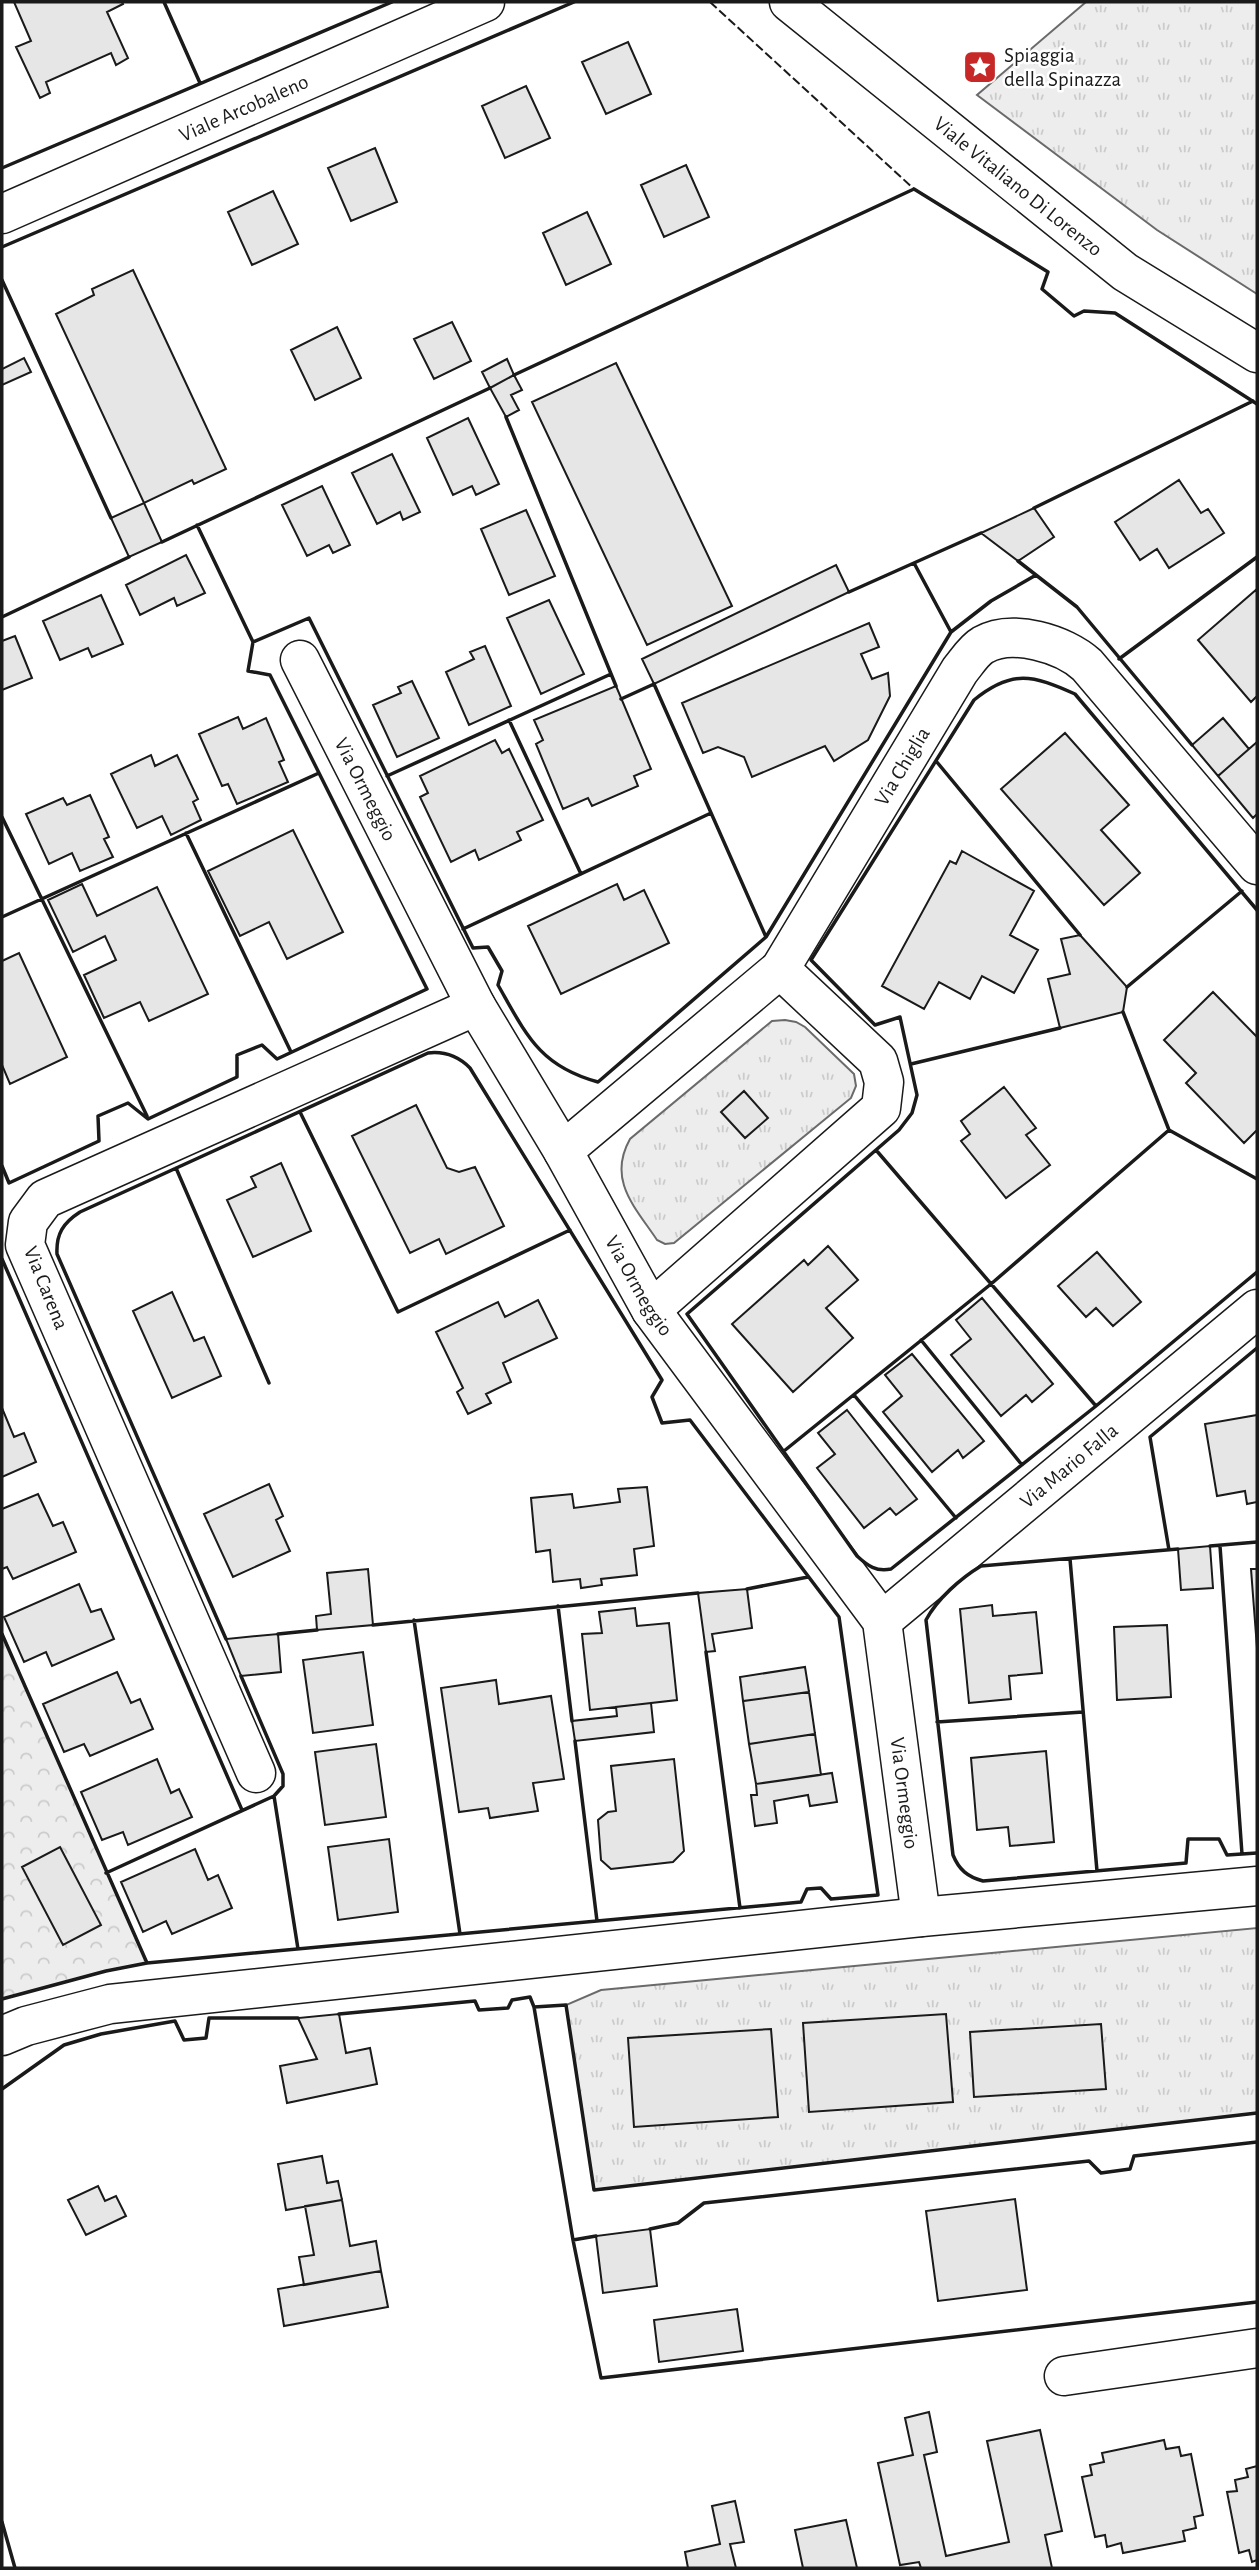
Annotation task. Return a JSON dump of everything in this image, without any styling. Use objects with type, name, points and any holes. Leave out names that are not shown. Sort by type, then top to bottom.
[{"type":"street","name":"Viale Arcobaleno","points":[[2,214],[485,2]]},
{"type":"street","name":"Viale Vitaliano Di Lorenzo","points":[[789,2],[1125,272],[1257,354]]},
{"type":"street","name":"Via Chiglia","points":[[563,1151],[780,969],[960,670],[982,645],[1009,638],[1045,642],[1073,652],[1087,665],[1257,866]]},
{"type":"street","name":"Via Ormeggio","points":[[300,660],[476,1006],[563,1151],[651,1310],[882,1621],[921,1917]]},
{"type":"street","points":[[651,1310],[881,1108],[884,1082],[878,1061],[780,969]]},
{"type":"street","name":"Via Carena","points":[[256,1773],[25,1245],[28,1222],[45,1199],[476,1006]]},
{"type":"street","name":"Via Mario Falla","points":[[882,1621],[1257,1309]]},
{"type":"street","points":[[2,2036],[110,2004],[921,1917],[1257,1886]]},
{"type":"street","points":[[2,2057],[43,2022]]},
{"type":"street","points":[[1064,2376],[1257,2348]]},
{"type":"green space","points":[[1086,2],[1257,2],[1257,294],[1157,230],[977,95]]},
{"type":"green space","points":[[785,1020],[805,1027],[854,1074],[856,1086],[851,1098],[674,1243],[665,1244],[657,1240],[633,1204],[623,1180],[621,1167],[630,1139],[772,1021]]},
{"type":"green space","points":[[2,1634],[147,1963],[106,1971],[2,1999]]},
{"type":"green space","points":[[1257,1928],[1257,2113],[594,2190],[566,2005],[601,1990]]},
{"type":"building","points":[[14,2],[122,2],[123,4],[107,12],[128,58],[116,65],[111,53],[46,82],[50,93],[40,98],[16,47],[31,41]]},
{"type":"building","points":[[628,42],[651,94],[606,114],[582,62]]},
{"type":"building","points":[[526,86],[550,138],[505,158],[482,106]]},
{"type":"building","points":[[375,148],[397,202],[351,221],[328,168]]},
{"type":"building","points":[[686,165],[709,217],[664,237],[641,185]]},
{"type":"building","points":[[273,191],[298,244],[252,265],[228,212]]},
{"type":"building","points":[[587,212],[611,264],[566,285],[543,233]]},
{"type":"building","points":[[133,270],[226,469],[194,484],[192,480],[144,503],[56,314],[94,295],[92,289]]},
{"type":"building","points":[[452,322],[471,361],[434,379],[414,339]]},
{"type":"building","points":[[337,327],[361,378],[315,400],[291,350]]},
{"type":"building","points":[[24,358],[31,372],[2,385],[2,369]]},
{"type":"building","points":[[507,359],[514,375],[490,388],[482,372]]},
{"type":"building","points":[[616,363],[732,606],[647,645],[532,402]]},
{"type":"building","points":[[514,375],[522,390],[511,395],[519,410],[506,417],[490,388]]},
{"type":"building","points":[[468,418],[499,484],[476,495],[472,486],[453,495],[427,438]]},
{"type":"building","points":[[392,454],[420,512],[403,520],[400,512],[377,524],[352,473]]},
{"type":"building","points":[[1179,480],[1201,513],[1208,509],[1224,533],[1169,568],[1157,549],[1140,560],[1115,522]]},
{"type":"building","points":[[322,486],[350,545],[333,553],[329,545],[307,556],[282,505]]},
{"type":"building","points":[[144,503],[162,542],[129,557],[111,518]]},
{"type":"building","points":[[1034,508],[1054,537],[1018,561],[981,533]]},
{"type":"building","points":[[526,510],[555,576],[509,595],[481,529]]},
{"type":"building","points":[[186,555],[205,593],[177,606],[174,598],[140,615],[126,585]]},
{"type":"building","points":[[836,565],[849,592],[654,684],[642,659]]},
{"type":"building","points":[[1257,589],[1257,696],[1251,702],[1198,640]]},
{"type":"building","points":[[101,595],[123,644],[92,657],[88,648],[60,660],[43,621]]},
{"type":"building","points":[[549,600],[584,674],[541,694],[507,618]]},
{"type":"building","points":[[869,623],[879,647],[861,654],[872,679],[888,673],[890,696],[868,740],[834,761],[825,746],[752,777],[744,757],[718,747],[703,753],[682,703]]},
{"type":"building","points":[[15,636],[32,678],[2,690],[2,641]]},
{"type":"building","points":[[485,646],[511,706],[469,725],[446,672],[474,659],[470,652]]},
{"type":"building","points":[[412,681],[439,738],[397,757],[373,705],[401,693],[398,687]]},
{"type":"building","points":[[616,686],[651,769],[634,776],[638,786],[592,806],[588,798],[563,809],[536,744],[543,740],[534,720]]},
{"type":"building","points":[[238,717],[243,729],[266,718],[284,760],[279,762],[288,782],[237,804],[228,784],[222,786],[199,734]]},
{"type":"building","points":[[1223,718],[1249,749],[1218,776],[1192,745]]},
{"type":"building","points":[[1065,733],[1129,805],[1101,830],[1140,873],[1104,905],[1001,789]]},
{"type":"building","points":[[495,740],[502,753],[509,749],[543,820],[517,832],[521,840],[479,860],[475,850],[451,862],[420,797],[428,793],[420,776]]},
{"type":"building","points":[[1257,742],[1257,814],[1253,818],[1218,776]]},
{"type":"building","points":[[151,755],[155,766],[177,755],[198,799],[193,802],[201,820],[171,835],[162,816],[137,828],[111,774]]},
{"type":"building","points":[[90,795],[109,837],[104,839],[113,857],[80,871],[72,853],[49,864],[26,814],[63,798],[67,805]]},
{"type":"building","points":[[293,830],[343,932],[287,959],[269,922],[240,936],[208,871]]},
{"type":"building","points":[[962,851],[1034,891],[1010,935],[1038,950],[1014,993],[982,976],[970,999],[939,982],[924,1009],[882,986],[950,861],[956,864]]},
{"type":"building","points":[[82,884],[97,916],[157,887],[208,994],[149,1021],[140,1002],[104,1018],[84,975],[116,960],[105,936],[73,952],[48,900]]},
{"type":"building","points":[[617,884],[624,900],[644,890],[669,943],[561,994],[528,926]]},
{"type":"building","points":[[1080,935],[1127,987],[1123,1012],[1060,1028],[1048,979],[1070,974],[1061,939]]},
{"type":"building","points":[[19,953],[67,1057],[10,1084],[2,1065],[2,961]]},
{"type":"building","points":[[1213,992],[1257,1037],[1257,1130],[1244,1143],[1186,1083],[1196,1073],[1164,1040]]},
{"type":"building","points":[[1004,1087],[1036,1128],[1026,1135],[1050,1165],[1006,1198],[961,1141],[970,1134],[961,1121]]},
{"type":"building","points":[[744,1091],[768,1118],[745,1138],[721,1112]]},
{"type":"building","points":[[416,1105],[447,1168],[459,1172],[475,1167],[504,1226],[446,1254],[439,1239],[410,1253],[352,1136]]},
{"type":"building","points":[[281,1163],[311,1231],[253,1257],[227,1200],[256,1187],[251,1177]]},
{"type":"building","points":[[828,1246],[858,1280],[826,1308],[853,1338],[793,1392],[732,1324],[804,1260],[808,1265]]},
{"type":"building","points":[[1097,1252],[1141,1302],[1113,1326],[1096,1308],[1086,1317],[1058,1286]]},
{"type":"building","points":[[172,1292],[194,1341],[204,1337],[221,1376],[172,1398],[133,1311]]},
{"type":"building","points":[[982,1298],[1053,1384],[1032,1402],[1026,1395],[1001,1416],[951,1355],[971,1339],[956,1320]]},
{"type":"building","points":[[538,1300],[557,1338],[503,1363],[511,1382],[486,1394],[491,1403],[468,1414],[457,1392],[463,1388],[436,1332],[498,1302],[505,1317]]},
{"type":"building","points":[[912,1354],[984,1441],[963,1458],[958,1450],[932,1472],[883,1412],[902,1396],[885,1375]]},
{"type":"building","points":[[2,1408],[14,1437],[24,1433],[36,1462],[2,1477]]},
{"type":"building","points":[[847,1410],[917,1499],[896,1515],[890,1508],[864,1528],[817,1468],[835,1454],[818,1433]]},
{"type":"building","points":[[1257,1415],[1257,1502],[1247,1504],[1245,1491],[1217,1496],[1205,1424]]},
{"type":"building","points":[[269,1484],[283,1516],[276,1520],[290,1551],[233,1577],[204,1514]]},
{"type":"building","points":[[647,1487],[654,1546],[634,1549],[637,1575],[601,1579],[602,1585],[581,1588],[580,1579],[553,1582],[550,1550],[536,1552],[531,1498],[572,1494],[574,1508],[620,1502],[618,1489]]},
{"type":"building","points":[[38,1494],[53,1526],[63,1522],[76,1552],[13,1579],[7,1567],[2,1569],[2,1509]]},
{"type":"building","points":[[1210,1546],[1213,1588],[1181,1590],[1178,1549]]},
{"type":"building","points":[[368,1569],[373,1625],[317,1630],[316,1616],[331,1614],[327,1573]]},
{"type":"building","points":[[1251,1569],[1257,1569],[1257,1648]]},
{"type":"building","points":[[79,1584],[91,1612],[101,1609],[114,1639],[52,1666],[46,1652],[24,1662],[4,1617]]},
{"type":"building","points":[[747,1589],[752,1628],[712,1634],[715,1651],[706,1652],[698,1593]]},
{"type":"building","points":[[992,1605],[993,1616],[1036,1612],[1042,1673],[1009,1676],[1011,1699],[969,1703],[960,1609]]},
{"type":"building","points":[[635,1608],[637,1626],[669,1623],[677,1700],[590,1710],[582,1634],[602,1633],[599,1612]]},
{"type":"building","points":[[1167,1625],[1171,1697],[1117,1700],[1114,1627]]},
{"type":"building","points":[[278,1634],[281,1672],[241,1676],[226,1639]]},
{"type":"building","points":[[363,1652],[373,1725],[313,1733],[303,1660]]},
{"type":"building","points":[[805,1667],[809,1692],[743,1701],[740,1677]]},
{"type":"building","points":[[117,1672],[131,1703],[140,1699],[153,1729],[90,1756],[84,1744],[64,1752],[43,1704]]},
{"type":"building","points":[[496,1680],[499,1704],[551,1696],[564,1779],[533,1783],[538,1811],[490,1818],[488,1808],[459,1812],[441,1688]]},
{"type":"building","points":[[809,1692],[815,1734],[749,1744],[743,1701]]},
{"type":"building","points":[[651,1703],[654,1732],[575,1741],[572,1721],[617,1716],[616,1707]]},
{"type":"building","points":[[815,1734],[821,1775],[756,1784],[749,1744]]},
{"type":"building","points":[[376,1744],[386,1817],[325,1825],[315,1752]]},
{"type":"building","points":[[1046,1751],[1054,1842],[1010,1846],[1008,1827],[977,1830],[971,1758]]},
{"type":"building","points":[[157,1759],[171,1793],[179,1789],[192,1817],[128,1845],[123,1832],[102,1840],[81,1792]]},
{"type":"building","points":[[674,1759],[684,1851],[673,1862],[611,1869],[601,1860],[598,1820],[608,1812],[616,1811],[611,1766]]},
{"type":"building","points":[[832,1773],[837,1802],[810,1806],[808,1795],[774,1801],[777,1823],[755,1826],[751,1795],[757,1795],[756,1784]]},
{"type":"building","points":[[389,1839],[398,1912],[338,1920],[328,1847]]},
{"type":"building","points":[[60,1847],[101,1925],[63,1945],[22,1867]]},
{"type":"building","points":[[195,1849],[208,1880],[218,1875],[232,1908],[172,1934],[166,1921],[143,1932],[121,1882]]},
{"type":"building","points":[[339,2014],[346,2053],[370,2048],[377,2084],[287,2103],[280,2066],[317,2059],[298,2018]]},
{"type":"building","points":[[946,2014],[953,2102],[809,2112],[803,2023]]},
{"type":"building","points":[[1101,2024],[1106,2089],[974,2097],[970,2032]]},
{"type":"building","points":[[771,2029],[778,2117],[634,2127],[628,2038]]},
{"type":"building","points":[[322,2156],[327,2183],[338,2181],[342,2200],[286,2210],[278,2164]]},
{"type":"building","points":[[98,2186],[105,2201],[116,2196],[126,2216],[86,2235],[68,2200]]},
{"type":"building","points":[[1015,2199],[1027,2290],[938,2301],[926,2211]]},
{"type":"building","points":[[342,2200],[350,2246],[376,2241],[381,2271],[304,2285],[299,2257],[314,2255],[305,2206]]},
{"type":"building","points":[[650,2229],[657,2286],[603,2293],[596,2236]]},
{"type":"building","points":[[381,2271],[388,2307],[284,2326],[278,2289]]},
{"type":"building","points":[[737,2309],[743,2351],[659,2362],[654,2320]]},
{"type":"building","points":[[929,2412],[937,2452],[924,2455],[946,2556],[1009,2542],[987,2441],[1040,2430],[1062,2531],[1045,2535],[1052,2568],[921,2568],[919,2562],[900,2565],[878,2463],[913,2455],[905,2418]]},
{"type":"building","points":[[1164,2440],[1166,2449],[1179,2447],[1181,2456],[1191,2454],[1203,2515],[1194,2517],[1196,2528],[1183,2531],[1185,2541],[1123,2553],[1121,2543],[1107,2547],[1105,2535],[1095,2537],[1082,2477],[1092,2475],[1090,2465],[1104,2462],[1102,2453]]},
{"type":"building","points":[[1257,2466],[1257,2560],[1252,2562],[1249,2550],[1239,2553],[1227,2492],[1237,2491],[1235,2480],[1248,2477],[1246,2469]]},
{"type":"building","points":[[735,2501],[744,2542],[730,2544],[736,2568],[688,2568],[685,2552],[720,2544],[712,2506]]},
{"type":"building","points":[[846,2520],[857,2568],[803,2568],[795,2530]]},
{"type":"fence","points":[[710,2],[914,189]]},
{"type":"wall","points":[[164,2],[200,83]]},
{"type":"wall","points":[[2,168],[392,2]]},
{"type":"wall","points":[[2,247],[574,2]]},
{"type":"wall","points":[[514,375],[914,189],[1048,272],[1042,289],[1074,316],[1084,311],[1115,313],[1257,404]]},
{"type":"wall","points":[[2,280],[111,518]]},
{"type":"wall","points":[[162,542],[490,388]]},
{"type":"wall","points":[[1034,508],[1253,401]]},
{"type":"wall","points":[[506,417],[616,686]]},
{"type":"wall","points":[[2,1166],[9,1183],[99,1141],[98,1116],[128,1103],[148,1119],[237,1077],[237,1055],[262,1045],[277,1059],[427,989],[270,675],[248,671],[253,642],[197,525]]},
{"type":"wall","points":[[849,592],[981,533]]},
{"type":"wall","points":[[2,617],[129,557]]},
{"type":"wall","points":[[1119,659],[1257,557]]},
{"type":"wall","points":[[1018,561],[1077,607],[1192,745]]},
{"type":"wall","points":[[914,563],[951,632]]},
{"type":"wall","points":[[253,642],[309,618],[473,948],[488,947],[502,971],[498,985],[517,1019],[536,1046],[548,1057],[561,1067],[598,1082],[766,937],[951,632],[991,601],[1036,575]]},
{"type":"wall","points":[[387,776],[611,674]]},
{"type":"wall","points":[[1257,910],[1075,694],[1035,679],[1023,678],[1000,683],[988,690],[974,700],[811,960],[875,1025],[900,1017],[917,1095],[912,1113],[899,1130],[687,1314],[857,1556],[873,1567],[886,1570],[891,1569],[1096,1406],[1257,1272]]},
{"type":"wall","points":[[621,699],[654,684],[766,937]]},
{"type":"wall","points":[[509,720],[581,874]]},
{"type":"wall","points":[[936,761],[1080,935]]},
{"type":"wall","points":[[2,917],[319,773]]},
{"type":"wall","points":[[463,929],[711,813]]},
{"type":"wall","points":[[2,817],[147,1116]]},
{"type":"wall","points":[[186,833],[291,1052]]},
{"type":"wall","points":[[1127,987],[1242,891]]},
{"type":"wall","points":[[1123,1012],[1169,1130],[1257,1179]]},
{"type":"wall","points":[[911,1064],[1060,1028]]},
{"type":"wall","points":[[2,1999],[106,1971],[147,1963],[801,1902],[807,1889],[821,1888],[831,1899],[878,1895],[839,1617],[690,1420],[662,1423],[652,1397],[662,1380],[470,1068],[451,1055],[428,1053],[80,1212],[69,1220],[59,1235],[57,1254],[226,1639]]},
{"type":"wall","points":[[300,1112],[398,1312],[570,1230]]},
{"type":"wall","points":[[784,1451],[991,1284],[1169,1130]]},
{"type":"wall","points":[[876,1150],[1096,1406]]},
{"type":"wall","points":[[176,1168],[269,1383]]},
{"type":"wall","points":[[2,1259],[242,1810]]},
{"type":"wall","points":[[921,1340],[1022,1465]]},
{"type":"wall","points":[[1169,1550],[1150,1437],[1257,1348]]},
{"type":"wall","points":[[854,1395],[956,1518]]},
{"type":"wall","points":[[1210,1546],[1257,1542]]},
{"type":"wall","points":[[1220,1546],[1242,1854]]},
{"type":"wall","points":[[1178,1549],[981,1566],[936,1604],[926,1620],[953,1855],[965,1872],[983,1881],[1186,1863],[1188,1839],[1219,1839],[1227,1855],[1257,1853]]},
{"type":"wall","points":[[1070,1559],[1097,1871]]},
{"type":"wall","points":[[747,1589],[808,1577]]},
{"type":"wall","points":[[373,1625],[698,1593]]},
{"type":"wall","points":[[558,1606],[572,1721]]},
{"type":"wall","points":[[414,1620],[460,1934]]},
{"type":"wall","points":[[278,1634],[317,1630]]},
{"type":"wall","points":[[2,1634],[147,1963]]},
{"type":"wall","points":[[706,1652],[740,1908]]},
{"type":"wall","points":[[106,1873],[274,1796],[283,1786],[283,1774],[241,1676]]},
{"type":"wall","points":[[937,1722],[1083,1712]]},
{"type":"wall","points":[[575,1741],[597,1921]]},
{"type":"wall","points":[[274,1796],[298,1949]]},
{"type":"wall","points":[[339,2014],[475,2001],[479,2010],[508,2008],[512,2000],[530,1997],[534,2007],[566,2005],[594,2190],[1257,2113]]},
{"type":"wall","points":[[534,2007],[573,2240],[601,2378],[1257,2302]]},
{"type":"wall","points":[[2,2089],[64,2045],[101,2034],[175,2021],[184,2040],[206,2038],[209,2018],[298,2018]]},
{"type":"wall","points":[[650,2229],[678,2223],[704,2203],[1089,2161],[1101,2173],[1130,2169],[1134,2156],[1257,2142]]},
{"type":"wall","points":[[573,2240],[596,2236]]},
{"type":"wall","points":[[2,2522],[15,2568]]},
{"type":"place","name":"Spiaggia della Spinazza","points":[[980,67]]}]
